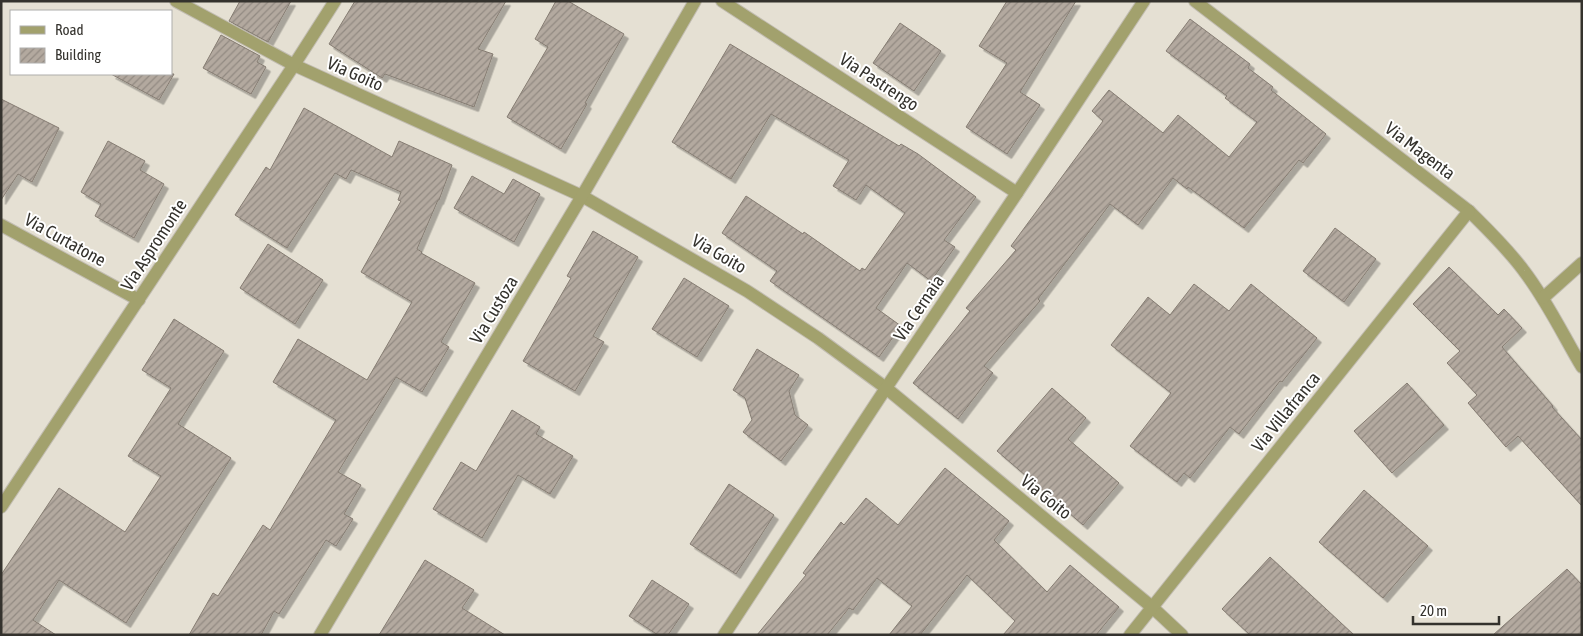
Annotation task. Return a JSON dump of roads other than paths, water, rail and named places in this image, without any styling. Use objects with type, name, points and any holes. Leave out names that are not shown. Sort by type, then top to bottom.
[{"type":"street","name":"Via Goito","points":[[176,1],[294,66],[582,196],[747,291],[818,338],[886,388],[1152,607],[1182,635]]},
{"type":"street","name":"Via Aspromonte","points":[[1,507],[294,66],[335,1]]},
{"type":"street","name":"Via Custoza","points":[[320,635],[582,196],[695,1]]},
{"type":"street","name":"Via Pastrengo","points":[[722,1],[1017,193]]},
{"type":"street","name":"Via Cernaia","points":[[724,635],[1144,1]]},
{"type":"street","name":"Via Magenta","points":[[1195,1],[1469,211],[1506,249],[1524,271],[1543,298],[1582,367]]},
{"type":"street","name":"Via Villafranca","points":[[1130,635],[1469,211]]},
{"type":"street","name":"Via Curtatone","points":[[1,225],[139,300]]},
{"type":"street","points":[[1543,298],[1582,263]]}]
